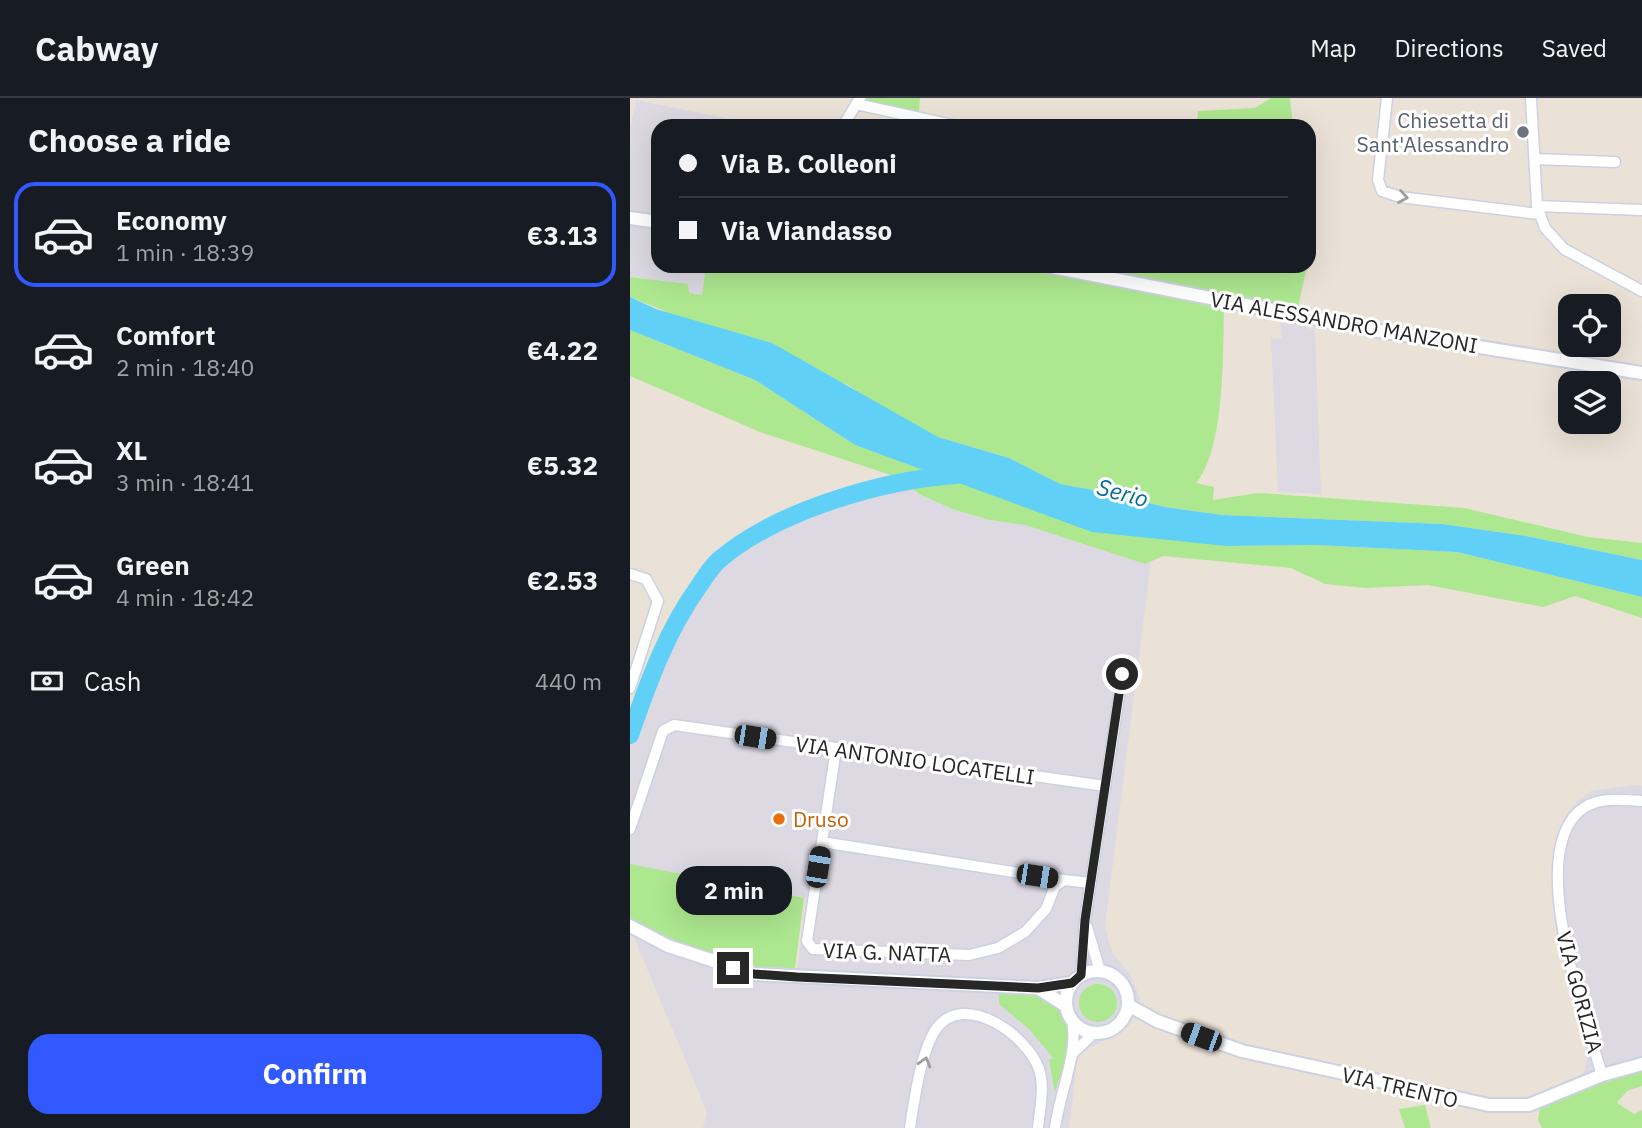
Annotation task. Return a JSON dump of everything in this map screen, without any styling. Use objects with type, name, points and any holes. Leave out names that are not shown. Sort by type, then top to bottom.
[{"type":"street","points":[[1387,98],[1377,180],[1381,190],[1387,194],[1538,210],[1642,210]]},
{"type":"street","points":[[1531,98],[1538,210],[1545,228],[1564,248],[1642,291]]},
{"type":"street","points":[[848,119],[858,101],[929,119]]},
{"type":"street","points":[[1535,159],[1615,162]]},
{"type":"street","points":[[630,218],[651,221]]},
{"type":"street","name":"VIA ALESSANDRO MANZONI","points":[[1083,273],[1379,331],[1642,373]]},
{"type":"street","points":[[630,574],[646,579],[658,601],[630,688]]},
{"type":"street","points":[[1066,1006],[1077,979],[1124,663]]},
{"type":"street","name":"VIA ANTONIO LOCATELLI","points":[[630,830],[663,731],[674,724],[1105,786]]},
{"type":"street","name":"VIA G. NATTA","points":[[836,749],[807,940],[813,949],[969,956],[998,948],[1025,932],[1046,909],[1055,886],[1064,880]]},
{"type":"street","name":"VIA GORIZIA","points":[[1602,1075],[1562,938],[1559,850],[1568,823],[1584,808],[1613,799],[1642,801]]},
{"type":"street","points":[[822,842],[1091,883]]},
{"type":"street","points":[[1085,920],[1100,971]]},
{"type":"street","points":[[630,926],[668,946],[754,974],[1038,988],[1100,971],[1117,978],[1127,995],[1128,1005],[1116,1026],[1094,1033],[1069,1057]]},
{"type":"street","points":[[1038,988],[1066,1006],[1075,1034],[1055,1128]]},
{"type":"street","name":"VIA TRENTO","points":[[1128,1005],[1157,1021],[1242,1051],[1489,1105],[1529,1105],[1602,1075],[1642,1065]]},
{"type":"street","points":[[910,1128],[915,1094],[935,1030],[945,1019],[967,1015],[990,1019],[1011,1030],[1029,1050],[1043,1084],[1038,1128]]},
{"type":"street","points":[[1072,1021],[1094,1033]]},
{"type":"street","name":"VIA TRENTO","points":[[1116,1026],[1157,1021]]},
{"type":"shaded area","points":[[636,100],[730,119],[651,119],[651,273],[705,273],[702,295],[688,293],[688,284],[630,277],[630,131]]},
{"type":"shaded area","points":[[1280,319],[1295,321],[1315,331],[1321,494],[1278,492],[1271,338],[1282,339]]},
{"type":"shaded area","points":[[897,477],[921,495],[955,510],[990,520],[1025,525],[1144,564],[1151,561],[1105,926],[1112,952],[1129,973],[1140,998],[1126,1028],[1078,1055],[1069,1128],[703,1128],[707,1112],[630,928],[797,971],[807,898],[630,868],[630,736],[644,690],[668,633],[706,570],[735,540],[787,510],[845,487]]},
{"type":"shaded area","points":[[1642,786],[1642,1066],[1605,1078],[1563,1098],[1585,1069],[1588,1054],[1554,918],[1554,860],[1565,816],[1577,801],[1591,791]]},
{"type":"green space","points":[[867,98],[920,98],[919,111],[866,101]]},
{"type":"green space","points":[[1271,98],[1290,98],[1292,119],[1197,119],[1198,111],[1255,108]]},
{"type":"green space","points":[[705,273],[1305,273],[1295,321],[1224,307],[1217,425],[1205,468],[1196,483],[1214,487],[1213,500],[1258,493],[1464,508],[1588,537],[1642,543],[1642,560],[1526,536],[1442,524],[1222,515],[1165,507],[1060,484],[1009,458],[938,437],[881,407],[848,385],[630,297],[630,277],[688,284],[689,293],[702,295]]},
{"type":"green space","points":[[630,330],[755,380],[855,445],[908,464],[1226,546],[1315,545],[1457,552],[1642,597],[1642,618],[1575,596],[1543,607],[1428,585],[1366,588],[1325,584],[1291,568],[1163,556],[1145,564],[1025,525],[990,520],[955,510],[921,495],[897,477],[760,432],[630,376]]},
{"type":"green space","points":[[630,864],[804,898],[794,975],[725,963],[664,938],[630,919]]},
{"type":"green space","points":[[1098,984],[1112,989],[1117,1003],[1112,1017],[1098,1022],[1084,1017],[1079,1003],[1084,989]]},
{"type":"green space","points":[[999,988],[1050,1002],[1070,1018],[1074,1029],[1073,1042],[1055,1093],[1049,1060],[1053,1058],[1030,1030],[999,1004]]},
{"type":"green space","points":[[1642,1066],[1642,1086],[1627,1091],[1617,1103],[1634,1114],[1642,1110],[1642,1128],[1542,1128],[1538,1120],[1540,1107],[1605,1078]]},
{"type":"green space","points":[[1425,1105],[1431,1128],[1405,1128],[1399,1109]]},
{"type":"water","points":[[630,297],[656,309],[772,343],[938,437],[1009,458],[1060,484],[1165,507],[1222,515],[1442,524],[1526,536],[1642,560],[1642,597],[1457,552],[1315,545],[1226,546],[1092,532],[855,445],[755,380],[630,330]]},
{"type":"waterway","points":[[630,735],[651,677],[677,621],[708,572],[719,560],[770,527],[831,501],[896,484],[956,475]]},
{"type":"place","name":"Chiesetta di Sant'Alessandro","points":[[1523,132]]},
{"type":"place","name":"Druso","points":[[779,819]]},
{"type":"route","points":[[733,968],[754,974],[797,977],[1003,984],[1038,988],[1072,983],[1081,975],[1085,920],[1122,674]]},
{"type":"water label","name":"Serio","points":[[1123,492]]}]
